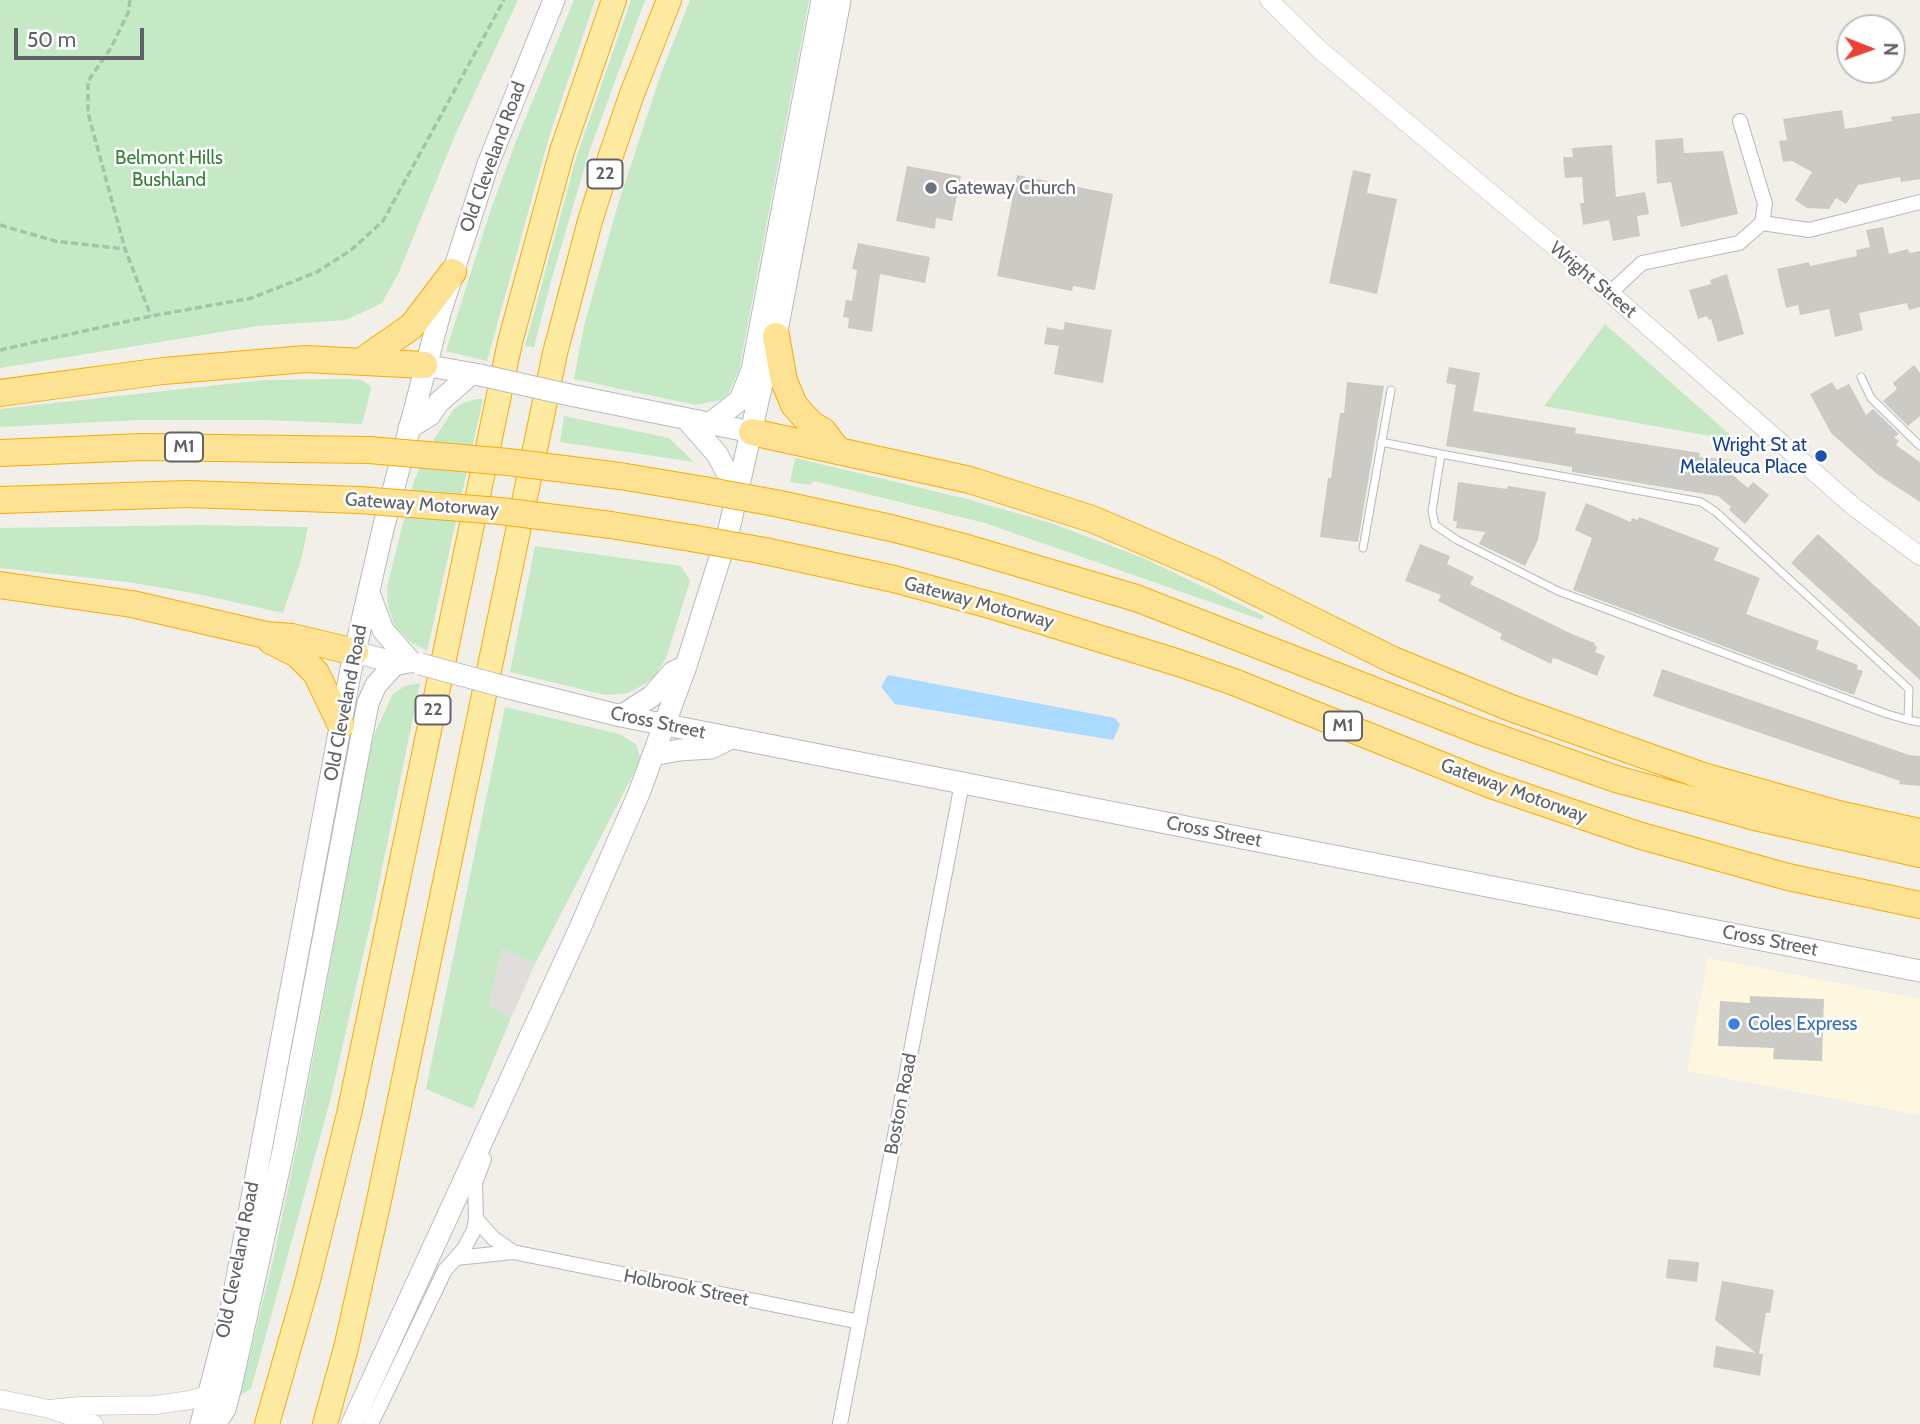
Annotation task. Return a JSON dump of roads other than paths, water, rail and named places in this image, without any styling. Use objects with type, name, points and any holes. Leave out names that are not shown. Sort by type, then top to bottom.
[{"type":"highway","name":"22","points":[[267,1424],[307,1284],[349,1114],[510,342],[562,151],[614,0]]},
{"type":"highway","name":"22","points":[[325,1424],[346,1349],[375,1218],[555,353],[590,221],[611,155],[669,0]]},
{"type":"highway","points":[[362,361],[412,326],[453,272]]},
{"type":"highway","points":[[776,336],[784,381],[794,405],[811,424],[822,431],[838,451]]},
{"type":"highway","points":[[0,393],[211,366],[306,359],[424,365]]},
{"type":"highway","points":[[752,432],[970,480],[1092,519],[1201,566],[1393,660],[1511,708],[1642,756],[1765,795],[1920,832]]},
{"type":"highway","name":"M1","points":[[0,453],[154,447],[369,450],[508,462],[620,476],[834,515],[947,542],[1136,598],[1479,731],[1616,779],[1755,817],[1920,854]]},
{"type":"highway","name":"Gateway Motorway","points":[[0,500],[188,494],[359,500],[500,511],[611,525],[765,551],[932,589],[1037,618],[1167,659],[1234,682],[1491,785],[1638,835],[1788,877],[1920,905]]},
{"type":"highway","points":[[0,585],[132,604],[266,635],[292,637],[355,652]]},
{"type":"highway","points":[[266,635],[273,642],[297,654],[316,673],[341,725]]},
{"type":"main road","name":"Old Cleveland Road","points":[[201,1424],[232,1304],[355,652],[424,365],[508,110],[554,0]]},
{"type":"main road","points":[[709,424],[740,400],[752,370],[822,0]]},
{"type":"main road","points":[[352,1424],[586,916],[653,755],[685,666],[722,553],[768,357],[776,336],[840,0]]},
{"type":"main road","points":[[424,365],[752,432]]},
{"type":"main road","points":[[409,428],[430,415],[439,402],[475,374]]},
{"type":"main road","points":[[687,419],[717,454],[737,492]]},
{"type":"main road","points":[[215,1424],[225,1409],[231,1386],[284,1151],[368,703],[376,685],[409,663],[383,630],[368,591]]},
{"type":"main road","name":"Cross Street","points":[[355,652],[621,716],[1920,971]]},
{"type":"main road","points":[[621,716],[660,689],[673,672],[685,666]]},
{"type":"main road","points":[[653,755],[711,748],[731,738]]},
{"type":"street","name":"Wright Street","points":[[1269,0],[1320,50],[1611,293],[1854,507],[1920,556]]},
{"type":"street","points":[[1611,293],[1642,263],[1739,243],[1762,223],[1765,204],[1740,121]]},
{"type":"street","points":[[1762,223],[1809,230],[1920,202]]},
{"type":"street","name":"Boston Road","points":[[840,1424],[962,783]]},
{"type":"street","points":[[371,1424],[445,1270],[470,1239],[476,1219],[475,1183],[493,1120]]},
{"type":"street","name":"Holbrook Street","points":[[476,1219],[494,1238],[513,1252]]},
{"type":"street","name":"Holbrook Street","points":[[456,1258],[513,1252],[860,1322]]},
{"type":"street","points":[[49,1409],[155,1405],[208,1395]]},
{"type":"street","points":[[0,1399],[49,1409],[94,1424]]},
{"type":"lane","points":[[1861,377],[1871,398],[1920,446]]},
{"type":"lane","points":[[1363,548],[1391,390]]},
{"type":"lane","points":[[1910,438],[1920,435]]},
{"type":"lane","points":[[1381,442],[1702,502],[1909,690],[1908,720]]},
{"type":"lane","points":[[1441,454],[1432,511],[1435,526],[1457,540],[1558,591],[1886,715],[1920,722]]},
{"type":"water","points":[[888,675],[1115,718],[1120,725],[1113,740],[895,704],[881,687]]},
{"type":"place","name":"Gateway Church","points":[[931,188]]},
{"type":"place","name":"Wright St at Melaleuca Place","points":[[1821,456]]},
{"type":"place","name":"Coles Express","points":[[1734,1024]]},
{"type":"park label","name":"Belmont Hills Bushland","points":[[169,169]]}]
